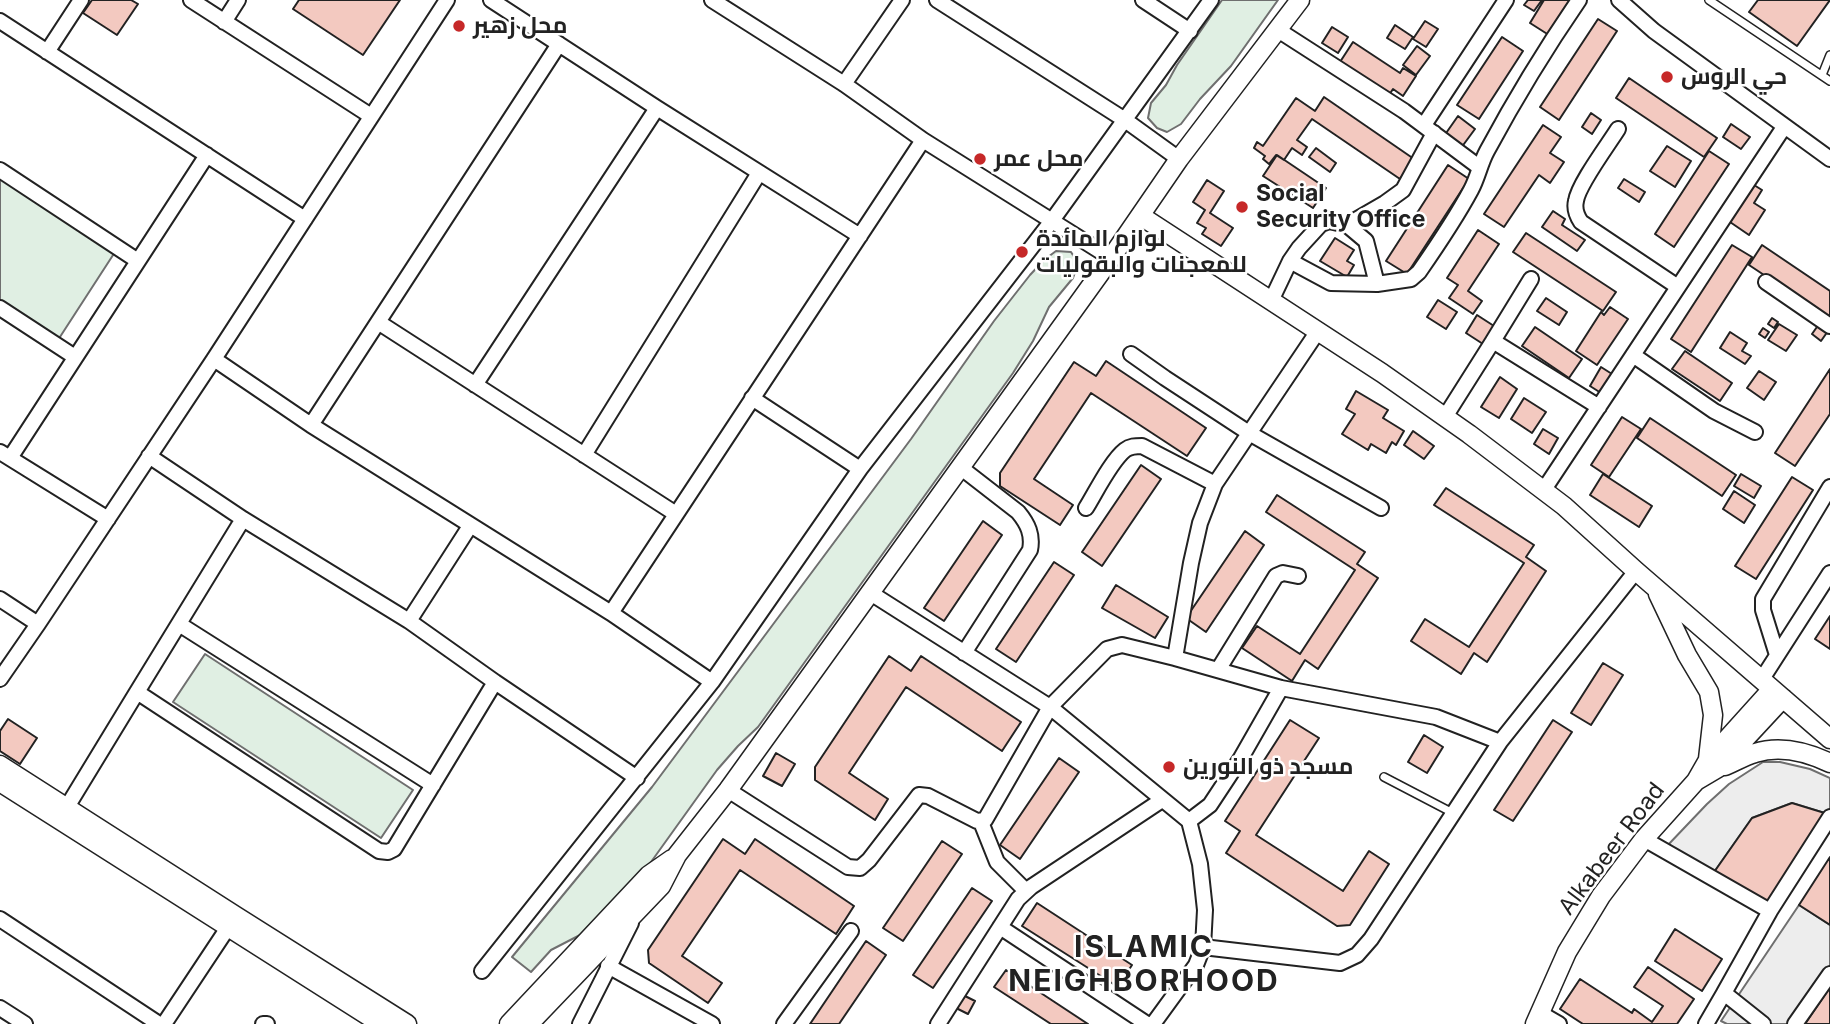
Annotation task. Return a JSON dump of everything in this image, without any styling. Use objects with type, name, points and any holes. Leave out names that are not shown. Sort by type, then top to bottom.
[{"type":"street","points":[[47,52],[81,0]]},
{"type":"street","points":[[191,0],[372,117]]},
{"type":"street","points":[[225,22],[239,0]]},
{"type":"street","points":[[0,679],[214,359],[447,0]]},
{"type":"street","points":[[491,0],[860,236]]},
{"type":"street","points":[[712,0],[844,84],[923,141],[1111,258]]},
{"type":"street","points":[[844,84],[902,0]]},
{"type":"street","points":[[937,0],[1125,120],[1179,159]]},
{"type":"street","points":[[1143,0],[1190,30]]},
{"type":"street","points":[[482,971],[712,682],[860,468],[1051,222],[1211,0]]},
{"type":"street","points":[[529,1024],[661,886],[677,855],[728,790],[1111,258],[1179,159],[1300,0]]},
{"type":"street","points":[[1347,225],[1403,190],[1429,129],[1506,0]]},
{"type":"street","points":[[1290,261],[1331,283],[1377,284],[1410,279],[1419,272],[1470,191],[1478,176],[1479,167],[1533,71],[1579,0]]},
{"type":"street","points":[[1619,0],[1654,31],[1830,159]]},
{"type":"street","points":[[0,21],[305,219]]},
{"type":"street","points":[[1278,30],[1404,111],[1479,167]]},
{"type":"street","points":[[311,425],[559,44]]},
{"type":"street","points":[[475,385],[657,108]]},
{"type":"street","points":[[1544,491],[1784,127]]},
{"type":"street","points":[[1618,129],[1580,189],[1575,202],[1577,215],[1581,222],[1678,287]]},
{"type":"street","points":[[611,614],[923,141]]},
{"type":"street","points":[[108,519],[5,455],[75,357],[207,155]]},
{"type":"street","points":[[0,170],[138,261]]},
{"type":"street","points":[[584,455],[759,173]]},
{"type":"street","points":[[1141,216],[1445,417],[1564,506],[1830,739]]},
{"type":"street","points":[[1271,301],[1299,248],[1321,224],[1329,221],[1347,225],[1366,241],[1377,284]]},
{"type":"street","points":[[1445,417],[1531,279]]},
{"type":"street","points":[[1766,282],[1830,326]]},
{"type":"street","points":[[0,308],[75,357]]},
{"type":"street","points":[[378,322],[676,514]]},
{"type":"street","points":[[1175,657],[1200,523],[1215,484],[1318,331]]},
{"type":"street","points":[[1493,341],[1599,407]]},
{"type":"street","points":[[1131,354],[1249,433],[1381,508]]},
{"type":"street","points":[[1633,355],[1714,411],[1755,432]]},
{"type":"street","points":[[214,359],[311,425],[611,614],[712,682]]},
{"type":"street","points":[[752,398],[860,468]]},
{"type":"street","points":[[1086,508],[1116,460],[1133,446],[1142,446],[1215,484]]},
{"type":"street","points":[[149,456],[243,519],[409,621],[637,778]]},
{"type":"street","points":[[960,467],[1018,512],[1026,521],[1032,540],[1030,550],[964,653]]},
{"type":"street","points":[[1777,655],[1763,610],[1763,599],[1830,487]]},
{"type":"street","points":[[67,807],[243,519]]},
{"type":"street","points":[[409,621],[470,526]]},
{"type":"street","points":[[1203,947],[1340,963],[1357,956],[1371,939],[1500,742],[1636,571]]},
{"type":"street","points":[[1217,670],[1276,576],[1283,573],[1298,576]]},
{"type":"street","points":[[1772,689],[1777,655],[1830,573]]},
{"type":"street","points":[[1655,588],[1687,655],[1709,692],[1713,715],[1713,764],[1772,750],[1804,753],[1830,763]]},
{"type":"street","points":[[869,592],[1050,708],[1189,821],[1205,910],[1203,947],[1196,965],[1153,1024]]},
{"type":"street","points":[[0,599],[38,624]]},
{"type":"street","points":[[179,624],[433,785]]},
{"type":"street","points":[[981,822],[987,817],[1050,708],[1107,649],[1122,645],[1175,657],[1281,688],[1436,717],[1500,742]]},
{"type":"street","points":[[137,692],[379,851],[388,852],[394,849],[495,682]]},
{"type":"street","points":[[1189,821],[1210,805],[1241,758],[1281,688]]},
{"type":"street","name":"Alkabeer Road","points":[[1538,1018],[1567,952],[1601,896],[1644,839],[1713,764],[1772,689]]},
{"type":"street","points":[[0,765],[67,807],[381,1024]]},
{"type":"street","points":[[0,782],[407,1024]]},
{"type":"street","points":[[728,790],[848,867],[860,868],[869,860],[919,795],[928,796],[981,822]]},
{"type":"street","points":[[938,1024],[1018,899],[1026,891],[1162,800]]},
{"type":"street","points":[[1706,1024],[1770,911],[1830,817]]},
{"type":"street","points":[[981,822],[997,862],[1026,891]]},
{"type":"street","points":[[1644,839],[1770,911]]},
{"type":"street","points":[[509,1024],[649,876],[677,855]]},
{"type":"street","points":[[580,1024],[637,912]]},
{"type":"street","points":[[0,919],[162,1024],[232,922]]},
{"type":"street","points":[[1000,928],[1147,1024]]},
{"type":"street","points":[[784,1024],[851,931]]},
{"type":"street","points":[[608,966],[712,1024]]},
{"type":"street","points":[[1796,1024],[1830,974]]},
{"type":"street","points":[[1724,993],[1763,1024]]},
{"type":"street","points":[[0,1008],[25,1024]]},
{"type":"street","points":[[1538,1018],[1559,1024]]},
{"type":"lane","points":[[1709,0],[1830,80]]},
{"type":"lane","points":[[1720,7],[1726,0]]},
{"type":"lane","points":[[1822,75],[1830,55]]},
{"type":"lane","points":[[1384,778],[1453,813]]},
{"type":"green space","points":[[1222,0],[1278,0],[1231,66],[1181,124],[1167,132],[1157,128],[1148,118],[1151,103],[1166,85]]},
{"type":"green space","points":[[0,176],[115,252],[58,340],[0,301]]},
{"type":"green space","points":[[1056,251],[1071,252],[1076,260],[1073,278],[1049,307],[1033,341],[1013,373],[758,727],[717,770],[651,862],[580,935],[551,950],[531,972],[512,957],[652,787],[911,439],[994,321],[1030,275]]},
{"type":"green space","points":[[205,654],[413,790],[381,838],[173,702]]},
{"type":"shaded area","points":[[1763,762],[1780,762],[1810,769],[1830,778],[1828,814],[1792,803],[1752,818],[1712,875],[1667,846],[1729,784]]},
{"type":"shaded area","points":[[1799,905],[1830,925],[1830,966],[1788,1024],[1727,1024],[1721,1021]]},
{"type":"building","points":[[92,0],[131,0],[138,4],[117,35],[83,13]]},
{"type":"building","points":[[299,0],[400,0],[363,55],[293,9]]},
{"type":"building","points":[[1528,0],[1542,0],[1534,11],[1524,5]]},
{"type":"building","points":[[1544,0],[1575,0],[1552,37],[1530,23]]},
{"type":"building","points":[[1758,0],[1830,0],[1797,46],[1749,12]]},
{"type":"building","points":[[1598,19],[1617,31],[1559,120],[1540,107]]},
{"type":"building","points":[[1425,21],[1438,29],[1426,47],[1413,39]]},
{"type":"building","points":[[1395,25],[1413,37],[1405,49],[1387,38]]},
{"type":"building","points":[[1332,27],[1348,37],[1338,53],[1322,43]]},
{"type":"building","points":[[1502,37],[1523,51],[1479,119],[1457,105]]},
{"type":"building","points":[[1353,42],[1400,73],[1403,68],[1416,76],[1403,96],[1393,89],[1389,95],[1340,62]]},
{"type":"building","points":[[1417,46],[1430,56],[1416,75],[1403,65]]},
{"type":"building","points":[[1629,78],[1717,138],[1704,157],[1616,98]]},
{"type":"building","points":[[1324,97],[1414,159],[1400,179],[1312,119],[1297,140],[1307,147],[1302,155],[1292,148],[1284,160],[1276,155],[1269,164],[1263,159],[1265,156],[1254,148],[1257,142],[1263,146],[1296,98],[1315,111]]},
{"type":"building","points":[[1591,113],[1601,120],[1592,134],[1582,127]]},
{"type":"building","points":[[1458,116],[1475,129],[1461,148],[1444,136]]},
{"type":"building","points":[[1731,124],[1750,137],[1741,149],[1723,137]]},
{"type":"building","points":[[1543,125],[1561,137],[1550,153],[1564,162],[1550,183],[1539,175],[1504,227],[1484,214]]},
{"type":"building","points":[[1667,146],[1691,161],[1675,187],[1650,171]]},
{"type":"building","points":[[1316,148],[1336,163],[1330,172],[1309,157]]},
{"type":"building","points":[[1709,151],[1729,164],[1674,247],[1655,234]]},
{"type":"building","points":[[1277,155],[1326,188],[1313,208],[1263,176]]},
{"type":"building","points":[[1448,165],[1469,179],[1407,274],[1386,261]]},
{"type":"building","points":[[1624,179],[1645,192],[1639,202],[1618,188]]},
{"type":"building","points":[[1207,180],[1224,191],[1210,213],[1233,228],[1221,246],[1202,234],[1206,228],[1197,223],[1205,210],[1193,202]]},
{"type":"building","points":[[1754,185],[1762,190],[1754,203],[1765,210],[1749,235],[1730,222]]},
{"type":"building","points":[[1553,211],[1565,219],[1562,225],[1585,240],[1577,251],[1542,227]]},
{"type":"building","points":[[1478,230],[1499,244],[1468,291],[1482,301],[1473,314],[1449,298],[1458,285],[1447,278]]},
{"type":"building","points":[[1526,233],[1616,292],[1603,311],[1513,252]]},
{"type":"building","points":[[1335,238],[1354,250],[1347,261],[1354,265],[1347,277],[1320,261]]},
{"type":"building","points":[[1732,245],[1752,257],[1691,352],[1671,339]]},
{"type":"building","points":[[1762,245],[1830,291],[1830,319],[1749,265]]},
{"type":"building","points":[[1546,298],[1567,312],[1559,325],[1537,311]]},
{"type":"building","points":[[1438,300],[1457,312],[1446,329],[1427,317]]},
{"type":"building","points":[[1610,307],[1628,319],[1597,365],[1576,351],[1601,312],[1604,315]]},
{"type":"building","points":[[1477,315],[1494,326],[1483,344],[1466,333]]},
{"type":"building","points":[[1772,318],[1778,322],[1774,328],[1768,324]]},
{"type":"building","points":[[1779,324],[1797,335],[1786,351],[1768,340]]},
{"type":"building","points":[[1819,324],[1828,331],[1821,341],[1812,334]]},
{"type":"building","points":[[1535,327],[1582,359],[1569,378],[1522,346]]},
{"type":"building","points":[[1763,328],[1769,332],[1765,338],[1759,334]]},
{"type":"building","points":[[1730,332],[1747,343],[1742,351],[1751,356],[1745,364],[1720,348]]},
{"type":"building","points":[[1685,351],[1732,383],[1720,401],[1672,369]]},
{"type":"building","points":[[1106,361],[1206,428],[1187,456],[1091,393],[1034,479],[1073,505],[1060,525],[1000,486],[1000,473],[1074,362],[1096,376]]},
{"type":"building","points":[[1601,367],[1612,374],[1601,393],[1590,386]]},
{"type":"building","points":[[1830,369],[1830,414],[1795,466],[1775,453]]},
{"type":"building","points":[[1759,371],[1776,382],[1764,400],[1747,388]]},
{"type":"building","points":[[1500,377],[1517,389],[1499,418],[1481,407]]},
{"type":"building","points":[[1356,391],[1388,410],[1383,418],[1404,431],[1396,445],[1392,442],[1386,453],[1371,444],[1368,450],[1342,434],[1355,414],[1346,409]]},
{"type":"building","points":[[1524,398],[1546,412],[1532,433],[1511,419]]},
{"type":"building","points":[[1622,417],[1641,429],[1609,477],[1591,465]]},
{"type":"building","points":[[1650,418],[1736,475],[1722,496],[1637,438]]},
{"type":"building","points":[[1543,429],[1558,438],[1549,454],[1534,444]]},
{"type":"building","points":[[1413,431],[1434,446],[1424,459],[1404,445]]},
{"type":"building","points":[[1141,465],[1161,479],[1102,566],[1082,552]]},
{"type":"building","points":[[1603,474],[1652,506],[1639,527],[1590,495]]},
{"type":"building","points":[[1741,474],[1761,486],[1754,498],[1734,486]]},
{"type":"building","points":[[1792,477],[1813,490],[1756,579],[1735,566]]},
{"type":"building","points":[[1446,488],[1534,545],[1526,557],[1546,571],[1487,662],[1474,653],[1461,674],[1411,641],[1425,619],[1469,647],[1524,563],[1434,505]]},
{"type":"building","points":[[1734,491],[1755,505],[1744,523],[1723,509]]},
{"type":"building","points":[[1277,495],[1365,552],[1357,564],[1378,578],[1318,669],[1305,660],[1292,681],[1242,648],[1257,626],[1300,654],[1355,570],[1266,512]]},
{"type":"building","points":[[983,521],[1002,535],[944,621],[924,608]]},
{"type":"building","points":[[1245,531],[1264,545],[1206,632],[1186,618]]},
{"type":"building","points":[[1054,562],[1074,575],[1016,662],[996,649]]},
{"type":"building","points":[[1116,585],[1168,617],[1155,638],[1102,608]]},
{"type":"building","points":[[1830,616],[1830,649],[1815,639]]},
{"type":"building","points":[[889,656],[911,671],[921,656],[1021,722],[1002,751],[906,687],[849,773],[888,799],[875,820],[815,780],[815,767]]},
{"type":"building","points":[[1603,663],[1623,675],[1591,725],[1571,713]]},
{"type":"building","points":[[8,719],[37,738],[20,764],[0,751],[0,731]]},
{"type":"building","points":[[1290,720],[1319,738],[1256,835],[1343,891],[1369,851],[1389,864],[1350,925],[1337,926],[1226,853],[1240,831],[1225,821]]},
{"type":"building","points":[[1553,720],[1572,732],[1513,821],[1494,810]]},
{"type":"building","points":[[1424,735],[1443,747],[1427,773],[1408,762]]},
{"type":"building","points":[[776,753],[795,764],[782,786],[763,776]]},
{"type":"building","points":[[1059,758],[1079,772],[1020,859],[1000,845]]},
{"type":"building","points":[[1792,803],[1828,814],[1765,907],[1712,875],[1752,818]]},
{"type":"building","points":[[723,839],[745,854],[755,839],[854,906],[836,934],[740,870],[682,956],[722,983],[708,1003],[649,963],[648,950]]},
{"type":"building","points":[[942,841],[962,854],[903,941],[883,928]]},
{"type":"building","points":[[1830,857],[1830,925],[1799,905]]},
{"type":"building","points":[[972,888],[992,901],[933,988],[913,975]]},
{"type":"building","points":[[1037,903],[1132,965],[1118,987],[1022,926]]},
{"type":"building","points":[[1675,929],[1722,959],[1702,991],[1655,961]]},
{"type":"building","points":[[866,941],[886,955],[839,1024],[810,1024]]},
{"type":"building","points":[[1648,967],[1694,999],[1677,1024],[1583,1024],[1560,1009],[1580,979],[1632,1013],[1634,1009],[1652,1022],[1663,1006],[1634,987]]},
{"type":"building","points":[[1006,970],[1088,1024],[1051,1024],[994,987]]},
{"type":"building","points":[[1830,987],[1830,1024],[1805,1024]]},
{"type":"building","points":[[963,995],[975,1001],[968,1014],[956,1008]]},
{"type":"place","name":"محل زهير","points":[[459,26]]},
{"type":"place","name":"حي الروس","points":[[1667,77]]},
{"type":"place","name":"محل عمر","points":[[980,159]]},
{"type":"place","name":"Social Security Office","points":[[1242,207]]},
{"type":"place","name":"لوازم المائدة للمعجنات والبقوليات","points":[[1022,252]]},
{"type":"place","name":"مسجد ذو النورين","points":[[1169,767]]},
{"type":"district","name":"ISLAMIC NEIGHBORHOOD","points":[[1144,965]]}]
